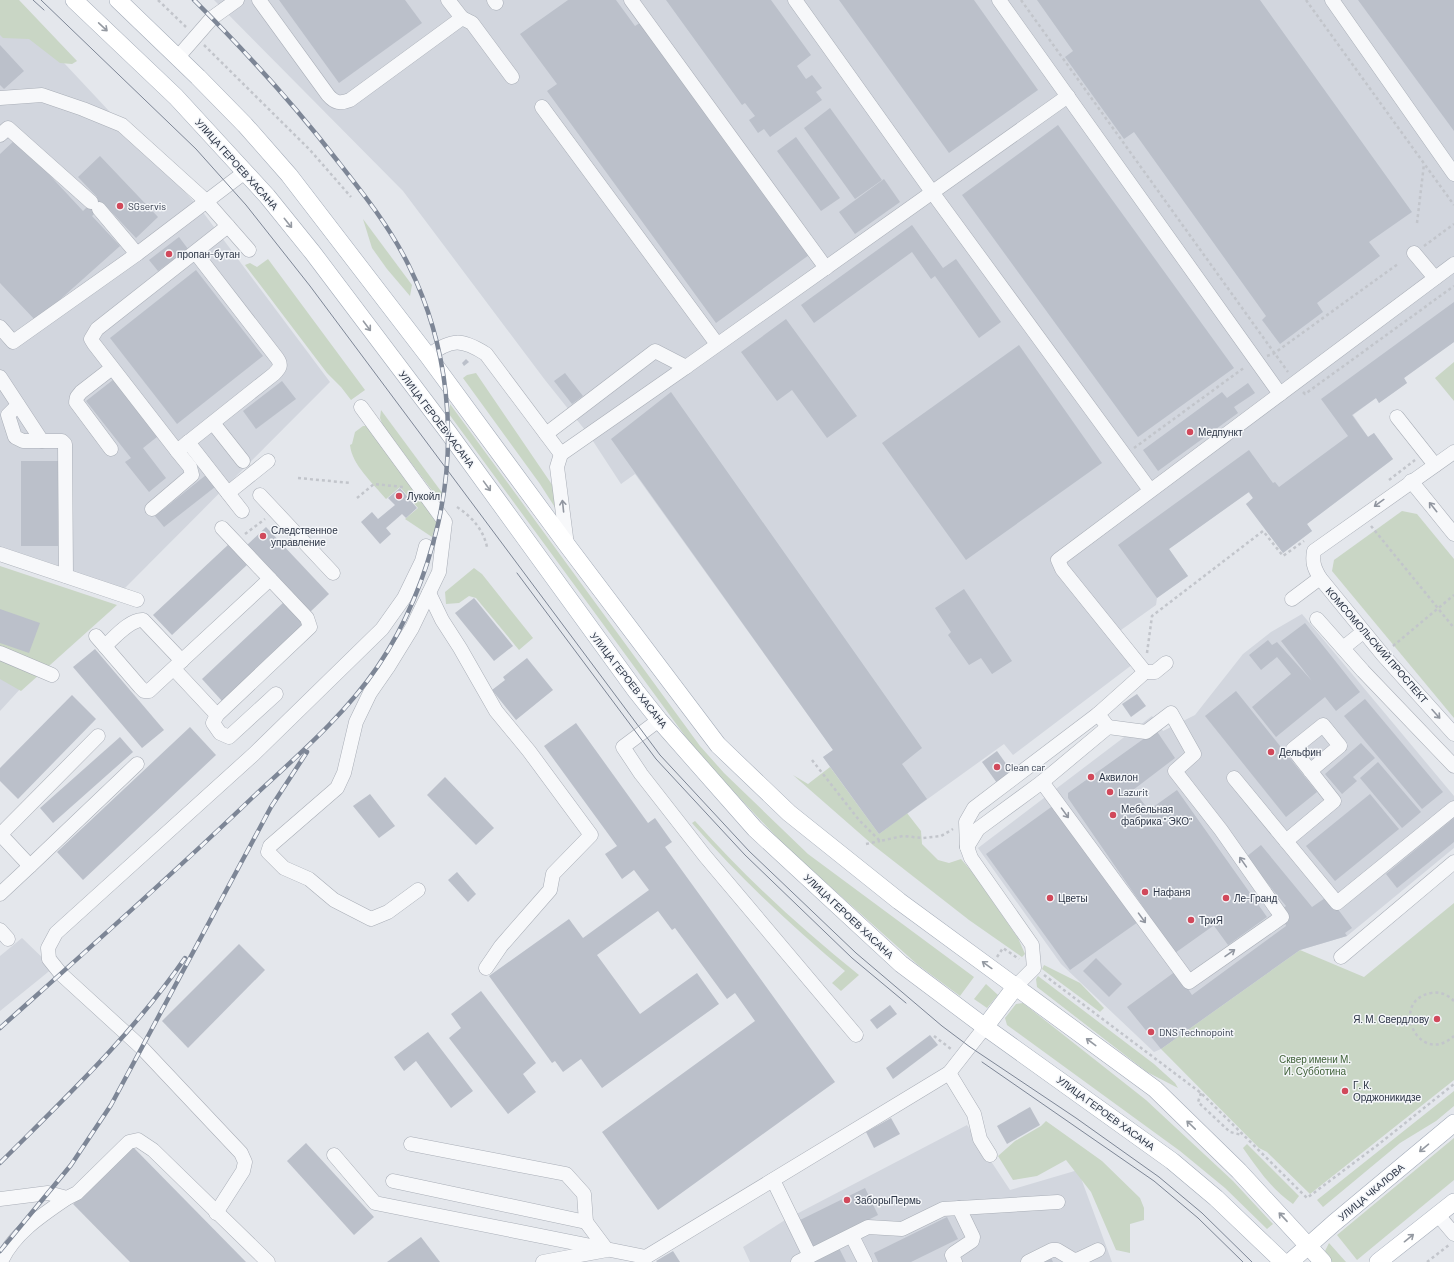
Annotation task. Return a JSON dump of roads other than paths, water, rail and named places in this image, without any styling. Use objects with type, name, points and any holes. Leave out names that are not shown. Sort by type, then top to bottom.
[{"type":"main road","name":"УЛИЦА ГЕРОЕВ ХАСАНА","points":[[74,0],[176,97],[245,172],[313,253],[448,432],[577,612],[659,720],[755,828],[901,964],[985,1027],[1172,1161],[1221,1203],[1283,1262]]},
{"type":"main road","points":[[118,0],[178,57],[245,125],[289,174],[428,356],[567,545],[718,745],[789,813],[899,901],[1155,1089],[1239,1171],[1323,1262]]},
{"type":"main road","points":[[985,1027],[1016,986]]},
{"type":"main road","name":"УЛИЦА ЧКАЛОВА","points":[[1290,1262],[1334,1223],[1454,1123]]},
{"type":"main road","points":[[1378,1262],[1454,1202]]},
{"type":"lane","points":[[178,57],[212,18],[237,0]]},
{"type":"lane","points":[[259,0],[333,102],[341,104],[350,100],[462,18]]},
{"type":"lane","points":[[448,0],[462,18],[472,23],[512,77]]},
{"type":"lane","points":[[631,0],[826,268]]},
{"type":"lane","points":[[795,0],[932,192],[1150,490]]},
{"type":"lane","points":[[999,0],[1280,394]]},
{"type":"lane","points":[[1332,0],[1454,174]]},
{"type":"lane","points":[[0,98],[42,95],[83,109],[122,126],[206,202],[249,250]]},
{"type":"lane","points":[[567,545],[557,467],[561,454],[1068,96]]},
{"type":"lane","points":[[542,107],[717,344]]},
{"type":"lane","points":[[0,135],[8,128],[95,206],[137,254]]},
{"type":"lane","points":[[0,327],[13,342],[137,254],[245,172]]},
{"type":"lane","points":[[152,509],[192,475],[190,467],[94,344],[91,339],[92,334],[97,328],[228,226]]},
{"type":"lane","points":[[177,451],[280,368],[280,363],[195,252]]},
{"type":"lane","points":[[1414,253],[1435,278]]},
{"type":"lane","points":[[1145,672],[1062,569],[1058,560],[1454,264]]},
{"type":"lane","points":[[428,356],[438,348],[456,342],[469,344],[486,354],[561,454]]},
{"type":"lane","points":[[546,434],[655,351],[686,367]]},
{"type":"lane","points":[[111,449],[76,402],[76,397],[112,368]]},
{"type":"lane","points":[[0,377],[42,441]]},
{"type":"lane","points":[[18,405],[8,415],[15,437],[23,441],[62,441],[65,444],[66,576]]},
{"type":"lane","points":[[361,407],[445,522],[439,572],[412,628],[370,694],[356,722],[344,773],[337,788],[270,846],[268,852],[284,868],[309,879],[334,900],[371,919],[388,912],[418,890]]},
{"type":"lane","points":[[1397,417],[1435,465]]},
{"type":"lane","points":[[212,423],[243,461]]},
{"type":"lane","points":[[188,442],[242,511]]},
{"type":"lane","points":[[1454,452],[1411,481],[1454,534]]},
{"type":"lane","points":[[228,493],[268,461]]},
{"type":"lane","name":"КОМСОМОЛЬСКИЙ ПРОСПЕКТ","points":[[1411,481],[1310,545],[1313,567],[1363,632],[1454,734]]},
{"type":"lane","points":[[260,495],[333,573]]},
{"type":"lane","points":[[222,528],[307,618],[310,627],[217,714],[213,724],[220,733],[229,737],[276,694]]},
{"type":"lane","points":[[216,1213],[243,1171],[245,1162],[242,1153],[142,1048],[61,974],[49,959],[48,948],[56,933],[254,754],[382,629],[404,598],[422,561],[426,546]]},
{"type":"lane","points":[[0,554],[137,600]]},
{"type":"lane","points":[[1292,599],[1320,578]]},
{"type":"lane","points":[[217,714],[178,665],[143,620],[138,620],[100,641],[144,691],[149,691],[154,688],[178,665],[270,579]]},
{"type":"lane","points":[[429,593],[442,620],[496,711],[529,751],[591,835],[553,874],[550,890],[501,946],[486,968]]},
{"type":"lane","points":[[1317,619],[1454,766]]},
{"type":"lane","points":[[1343,648],[1363,632]]},
{"type":"lane","points":[[0,653],[52,675]]},
{"type":"lane","points":[[1016,986],[1034,968],[1032,945],[971,858],[967,847],[966,822],[974,808],[1098,714],[1145,672],[1155,672],[1166,663]]},
{"type":"lane","points":[[1042,782],[1189,982],[1282,916],[1221,830],[1175,771],[1194,754],[1171,713],[1146,732],[1108,727],[1098,714]]},
{"type":"lane","points":[[659,720],[623,747],[641,774],[704,856],[856,1035]]},
{"type":"lane","points":[[967,847],[978,829],[1042,782],[1108,727]]},
{"type":"lane","points":[[30,866],[0,834],[98,736]]},
{"type":"lane","points":[[0,894],[137,764]]},
{"type":"lane","points":[[1286,841],[1334,801],[1310,770]]},
{"type":"lane","points":[[1234,778],[1337,903],[1454,808]]},
{"type":"lane","points":[[1341,957],[1454,862]]},
{"type":"lane","points":[[334,1155],[376,1203],[607,1250],[644,1259],[949,1073],[985,1027]]},
{"type":"lane","points":[[949,1073],[974,1114],[980,1138],[990,1156]]},
{"type":"lane","points":[[1,1262],[4,1253],[33,1221],[77,1193],[129,1142],[138,1140],[153,1150],[268,1262]]},
{"type":"lane","points":[[411,1144],[566,1174],[584,1194],[586,1222],[607,1250]]},
{"type":"lane","points":[[773,1180],[804,1259],[868,1227],[902,1229],[943,1209],[1058,1202]]},
{"type":"lane","points":[[392,1181],[586,1222]]},
{"type":"lane","points":[[0,1199],[48,1193],[67,1198]]},
{"type":"lane","points":[[955,1262],[952,1256],[954,1253],[972,1241],[973,1237],[959,1208]]},
{"type":"lane","points":[[1438,1215],[1454,1234]]},
{"type":"lane","points":[[852,1236],[865,1262]]},
{"type":"lane","points":[[543,1262],[607,1250]]},
{"type":"lane","points":[[1028,1262],[1052,1250],[1057,1250],[1076,1260],[1098,1250]]},
{"type":"tram line","points":[[33,0],[44,10]]},
{"type":"tram line","points":[[41,0],[196,149],[246,205],[310,286],[660,755],[749,851],[856,953],[942,1026],[970,1047],[1076,1118],[1159,1177],[1202,1213],[1252,1262]]},
{"type":"tram line","points":[[517,573],[656,759],[745,855],[852,958],[906,1003]]},
{"type":"tram line","points":[[982,1062],[1154,1181],[1198,1218],[1243,1262]]},
{"type":"railway","points":[[0,1028],[191,856],[303,751],[351,702],[378,666],[407,616],[428,562],[438,524],[444,491],[447,458],[448,425],[446,392],[441,359],[433,327],[409,266],[393,237],[375,210],[319,138],[267,77],[194,0]]},
{"type":"railway","points":[[0,1251],[71,1165],[111,1105],[271,807],[307,752]]},
{"type":"railway","points":[[0,1163],[97,1065],[143,1014],[185,958]]},
{"type":"place","name":"SGservis","points":[[120,206]]},
{"type":"place","name":"пропан-бутан","points":[[169,254]]},
{"type":"place","name":"Медпункт","points":[[1190,432]]},
{"type":"place","name":"Лукойл","points":[[399,496]]},
{"type":"place","name":"Следственное управление","points":[[263,536]]},
{"type":"place","name":"Дельфин","points":[[1271,752]]},
{"type":"place","name":"Clean car","points":[[997,767]]},
{"type":"place","name":"Аквилон","points":[[1091,777]]},
{"type":"place","name":"Lazurit","points":[[1110,792]]},
{"type":"place","name":"Мебельная фабрика \" ЭКО\"","points":[[1113,815]]},
{"type":"place","name":"Нафаня","points":[[1145,892]]},
{"type":"place","name":"Цветы","points":[[1050,898]]},
{"type":"place","name":"Ле-Гранд","points":[[1226,898]]},
{"type":"place","name":"ТриЯ","points":[[1191,920]]},
{"type":"place","name":"Я. М. Свердлову","points":[[1437,1019]]},
{"type":"place","name":"DNS Technopoint","points":[[1151,1032]]},
{"type":"place","name":"Г. К. Орджоникидзе","points":[[1345,1091]]},
{"type":"place","name":"ЗаборыПермь","points":[[847,1200]]},
{"type":"park label","name":"Сквер имени М. И. Субботина","points":[[1315,1064]]}]
